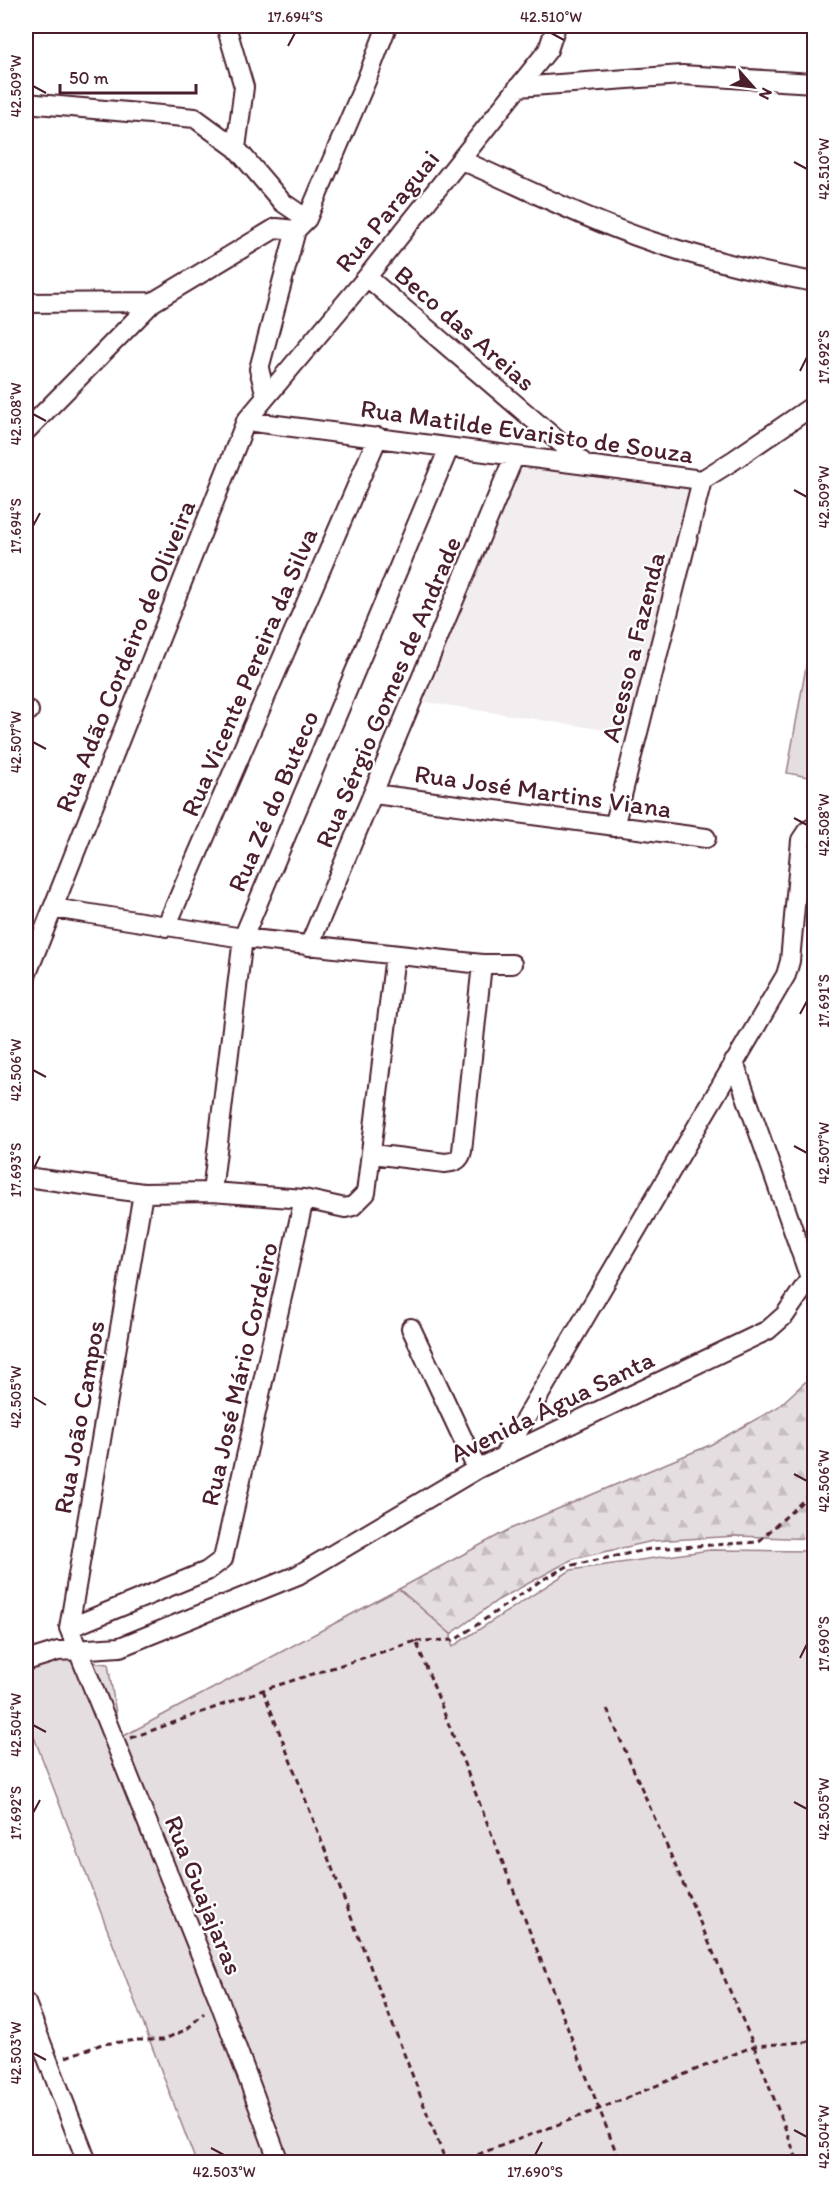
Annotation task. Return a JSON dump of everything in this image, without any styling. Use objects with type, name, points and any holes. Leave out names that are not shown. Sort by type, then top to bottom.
[{"type":"street","points":[[226,26],[244,87],[236,148]]},
{"type":"street","points":[[266,396],[259,369],[301,224],[366,81],[387,26]]},
{"type":"street","name":"Rua Paraguai","points":[[246,421],[367,277],[548,50],[556,26]]},
{"type":"street","points":[[518,87],[682,75],[814,83]]},
{"type":"street","points":[[26,103],[195,118],[236,148],[301,224]]},
{"type":"street","points":[[461,160],[596,220],[650,241],[760,272],[814,282]]},
{"type":"street","points":[[27,428],[153,302],[276,228],[301,224]]},
{"type":"street","name":"Beco das Areias","points":[[367,277],[585,464]]},
{"type":"street","points":[[26,303],[153,302]]},
{"type":"street","name":"Rua Matilde Evaristo de Souza","points":[[246,421],[702,480],[814,405]]},
{"type":"street","name":"Rua Adão Cordeiro de Oliveira","points":[[26,976],[246,421]]},
{"type":"street","name":"Rua Vicente Pereira da Silva","points":[[166,927],[378,437]]},
{"type":"street","name":"Rua Zé do Buteco","points":[[212,1192],[243,938],[448,448]]},
{"type":"street","name":"Rua Sérgio Gomes de Andrade","points":[[309,946],[514,457]]},
{"type":"street","name":"Acesso a Fazenda","points":[[614,826],[702,480]]},
{"type":"street","name":"Rua José Martins Viana","points":[[374,794],[705,838]]},
{"type":"street","points":[[504,1455],[786,975],[790,961],[801,840],[807,831],[814,827]]},
{"type":"street","points":[[52,908],[243,938],[482,964],[513,964]]},
{"type":"street","points":[[26,1177],[143,1193],[212,1192],[304,1199],[345,1208],[354,1206],[366,1192],[395,955]]},
{"type":"street","points":[[372,1154],[445,1162],[459,1159],[462,1151],[482,964]]},
{"type":"street","points":[[734,1062],[812,1276]]},
{"type":"street","name":"Rua João Campos","points":[[69,1628],[143,1193]]},
{"type":"street","name":"Rua José Mário Cordeiro","points":[[69,1628],[207,1571],[223,1559],[304,1199]]},
{"type":"street","name":"Avenida Água Santa","points":[[26,1661],[58,1651],[120,1647],[298,1575],[477,1469],[768,1330],[785,1316],[812,1276]]},
{"type":"street","points":[[411,1329],[477,1469]]},
{"type":"street","points":[[69,1628],[78,1649]]},
{"type":"street","name":"Rua Guajajaras","points":[[78,1649],[219,2000],[279,2163]]},
{"type":"street","points":[[26,2003],[87,2163]]},
{"type":"path","points":[[115,1744],[263,1690],[417,1641],[455,1640],[540,1581],[568,1566],[650,1549],[758,1542],[805,1500],[814,1488]]},
{"type":"path","points":[[417,1641],[620,2163]]},
{"type":"path","points":[[263,1690],[446,2163]]},
{"type":"path","points":[[607,1708],[754,2046],[798,2163]]},
{"type":"path","points":[[49,2064],[102,2044],[163,2040],[187,2028],[219,2000]]},
{"type":"path","points":[[458,2163],[754,2046],[814,2041]]},
{"type":"shaded area","points":[[519,465],[695,487],[631,734],[419,701]]},
{"type":"green space","points":[[814,622],[814,778],[787,773]]},
{"type":"green space","points":[[814,1374],[814,1539],[737,1536],[653,1541],[573,1559],[498,1600],[451,1634],[399,1589],[510,1529],[710,1445],[778,1407]]},
{"type":"green space","points":[[710,1550],[814,1551],[814,2162],[196,2162],[26,1716],[26,1667],[60,1659],[108,1664],[120,1738],[399,1589],[451,1634],[452,1647],[571,1570]]}]
